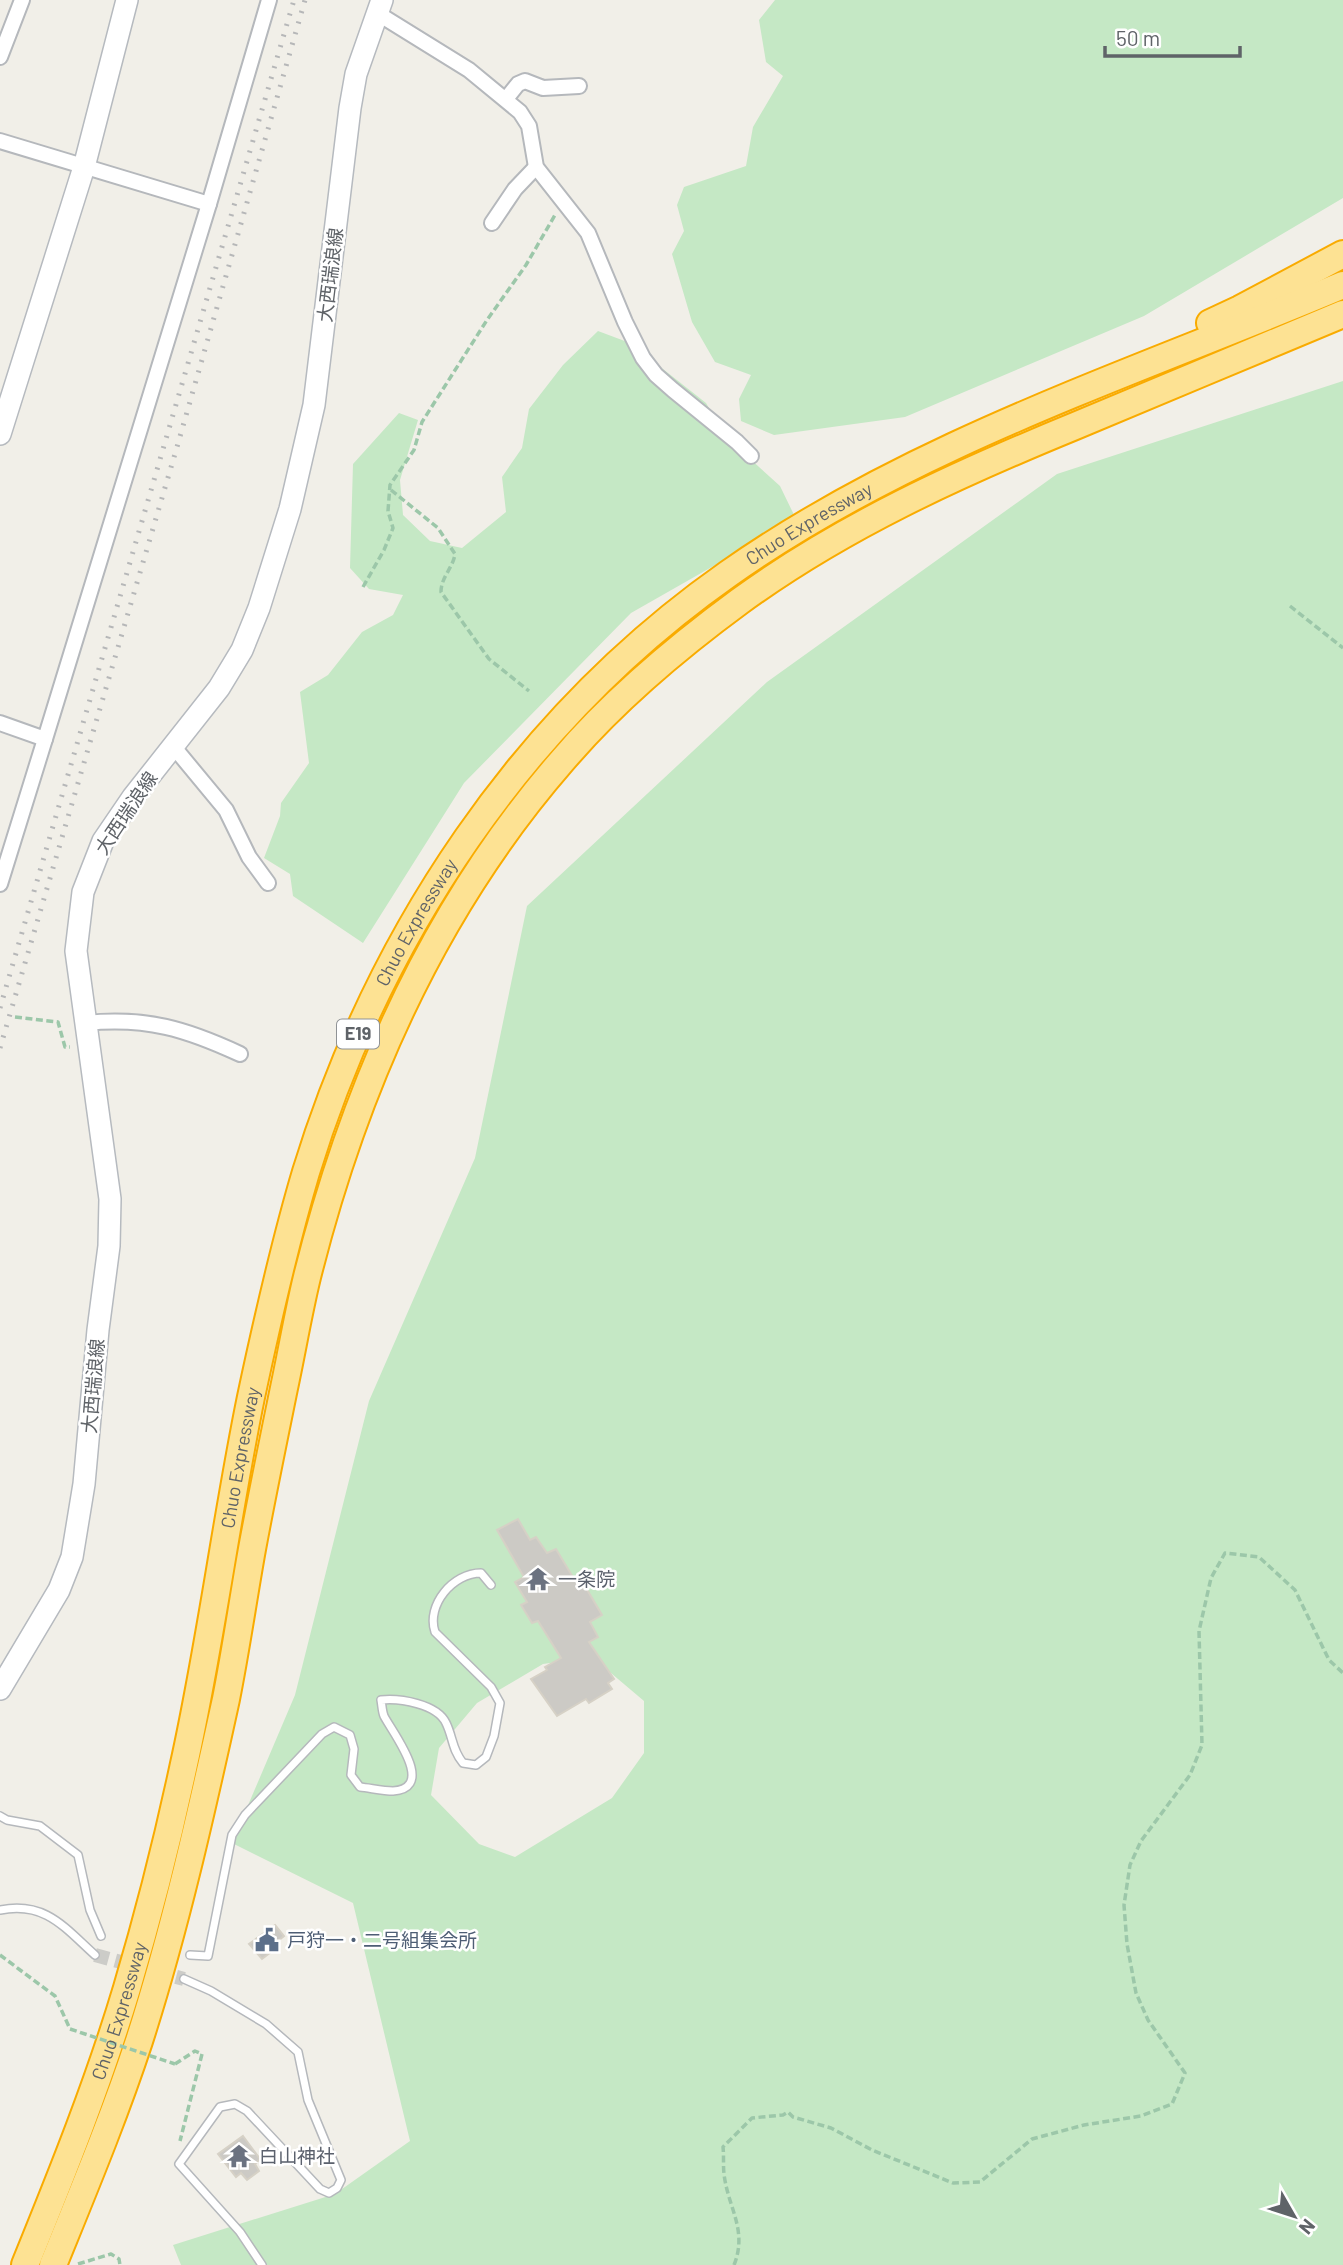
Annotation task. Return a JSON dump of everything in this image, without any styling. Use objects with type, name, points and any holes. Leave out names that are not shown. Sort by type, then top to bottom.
[{"type":"highway","points":[[985,431],[1098,373],[1240,309],[1343,254]]},
{"type":"highway","name":"Chuo Expressway","points":[[24,2265],[85,2111],[126,1992],[161,1863],[186,1756],[251,1400],[306,1171],[359,1032],[418,914],[454,854],[496,796],[542,741],[616,665],[669,618],[780,539],[858,494],[985,431],[1343,285]]},
{"type":"highway","name":"Chuo Expressway","points":[[53,2265],[108,2128],[139,2040],[170,1934],[227,1691],[252,1549],[306,1280],[327,1203],[376,1065],[403,1004],[452,912],[508,828],[565,758],[628,693],[743,600],[870,519],[933,487],[996,458],[1343,314]]},
{"type":"highway","points":[[1145,396],[1205,383],[1343,331]]},
{"type":"main road","points":[[0,434],[84,167],[127,0]]},
{"type":"main road","name":"大西瑞浪線","points":[[0,1689],[59,1590],[72,1557],[79,1520],[109,1246],[110,1199],[76,951],[83,892],[103,841],[133,797],[219,688],[242,650],[259,608],[290,509],[314,405],[354,85],[379,6]]},
{"type":"street","points":[[0,57],[22,0]]},
{"type":"street","points":[[0,884],[269,0]]},
{"type":"street","points":[[379,6],[469,69],[520,112],[529,126],[536,167],[588,233],[643,358],[665,383],[751,456]]},
{"type":"street","points":[[506,99],[518,84],[525,81],[543,88],[579,86]]},
{"type":"street","points":[[0,141],[209,204]]},
{"type":"street","points":[[492,223],[515,189],[536,167]]},
{"type":"street","points":[[0,723],[45,739]]},
{"type":"street","points":[[173,746],[226,810],[249,857],[268,883]]},
{"type":"street","points":[[86,1023],[159,1024],[201,1036],[240,1054]]},
{"type":"lane","points":[[190,1955],[208,1956],[232,1835],[245,1815],[322,1734],[334,1727],[350,1735],[354,1749],[351,1775],[360,1787],[394,1791],[406,1786],[412,1776],[411,1762],[383,1714],[381,1700],[392,1699],[436,1712],[445,1721],[455,1754],[463,1763],[476,1765],[486,1757],[494,1736],[500,1703],[491,1687],[435,1632],[432,1623],[436,1603],[464,1576],[481,1573],[491,1585]]},
{"type":"lane","points":[[0,1816],[7,1820],[40,1826],[78,1856],[90,1910],[101,1936]]},
{"type":"lane","points":[[0,1910],[22,1908],[41,1912],[58,1922],[94,1955]]},
{"type":"lane","points":[[184,1979],[227,1999],[266,2024],[298,2052],[308,2100],[341,2180],[337,2188],[329,2193],[320,2189],[247,2111],[235,2104],[220,2107],[179,2164],[240,2232],[262,2265]]},
{"type":"path","points":[[363,587],[393,528],[388,504],[390,485],[414,450],[422,422],[487,320],[526,265],[563,202]]},
{"type":"path","points":[[390,489],[438,528],[455,554],[454,563],[441,584],[441,592],[489,659],[529,691]]},
{"type":"path","points":[[1290,606],[1343,648]]},
{"type":"path","points":[[15,1017],[58,1022],[65,1047],[90,1046]]},
{"type":"path","points":[[734,2265],[740,2250],[738,2224],[724,2175],[723,2147],[752,2118],[783,2115],[788,2112],[793,2117],[831,2128],[872,2150],[953,2183],[980,2182],[1032,2139],[1141,2116],[1172,2104],[1185,2073],[1148,2020],[1136,1993],[1127,1944],[1124,1905],[1130,1865],[1141,1841],[1190,1775],[1202,1745],[1199,1631],[1211,1578],[1225,1553],[1259,1557],[1295,1590],[1329,1660],[1343,1673]]},
{"type":"path","points":[[0,1955],[55,1996],[70,2029],[175,2064],[195,2050],[202,2054],[178,2147],[179,2164]]},
{"type":"path","points":[[74,2265],[111,2254],[119,2259],[120,2265]]},
{"type":"green space","points":[[775,0],[1343,0],[1343,198],[1144,316],[905,417],[774,435],[741,421],[739,399],[751,375],[715,362],[692,322],[672,254],[684,231],[677,205],[684,187],[746,166],[753,127],[783,76],[766,62],[759,20]]},
{"type":"green space","points":[[598,331],[630,343],[706,403],[726,437],[780,486],[796,519],[631,613],[464,783],[363,943],[293,896],[290,874],[264,858],[280,816],[281,803],[309,763],[300,692],[328,675],[362,632],[393,615],[403,595],[369,589],[350,568],[353,464],[399,413],[418,420],[400,480],[403,515],[430,541],[462,548],[506,512],[502,477],[522,448],[529,409],[563,365]]},
{"type":"green space","points":[[1343,381],[1343,2265],[181,2265],[173,2245],[335,2194],[410,2141],[353,1903],[232,1843],[295,1695],[369,1401],[475,1158],[527,906],[767,682],[1057,474]],"holes":[[[592,1657],[644,1701],[644,1753],[612,1798],[515,1857],[479,1844],[431,1795],[439,1748],[477,1703],[543,1664]]]},
{"type":"building","points":[[518,1519],[530,1540],[536,1537],[547,1553],[556,1549],[574,1579],[579,1576],[602,1615],[590,1622],[598,1637],[589,1642],[614,1679],[608,1683],[612,1689],[589,1703],[586,1699],[557,1716],[531,1679],[561,1658],[538,1621],[532,1623],[521,1605],[527,1602],[515,1582],[524,1577],[497,1530]]},
{"type":"building","name":"戸狩一・二号組集会所","points":[[275,1925],[284,1936],[273,1945],[275,1949],[262,1959],[249,1944]]},
{"type":"building","name":"白山神社","points":[[243,2136],[260,2159],[255,2164],[259,2171],[247,2180],[241,2173],[236,2177],[218,2154]]},
{"type":"tunnel","points":[[95,1955],[184,1979]]},
{"type":"railway","points":[[0,1008],[294,0]]},
{"type":"railway","points":[[0,1048],[305,0]]},
{"type":"place","name":"一条院","points":[[538,1579]]},
{"type":"place","name":"戸狩一・二号組集会所","points":[[267,1940]]},
{"type":"place","name":"白山神社","points":[[239,2156]]}]
